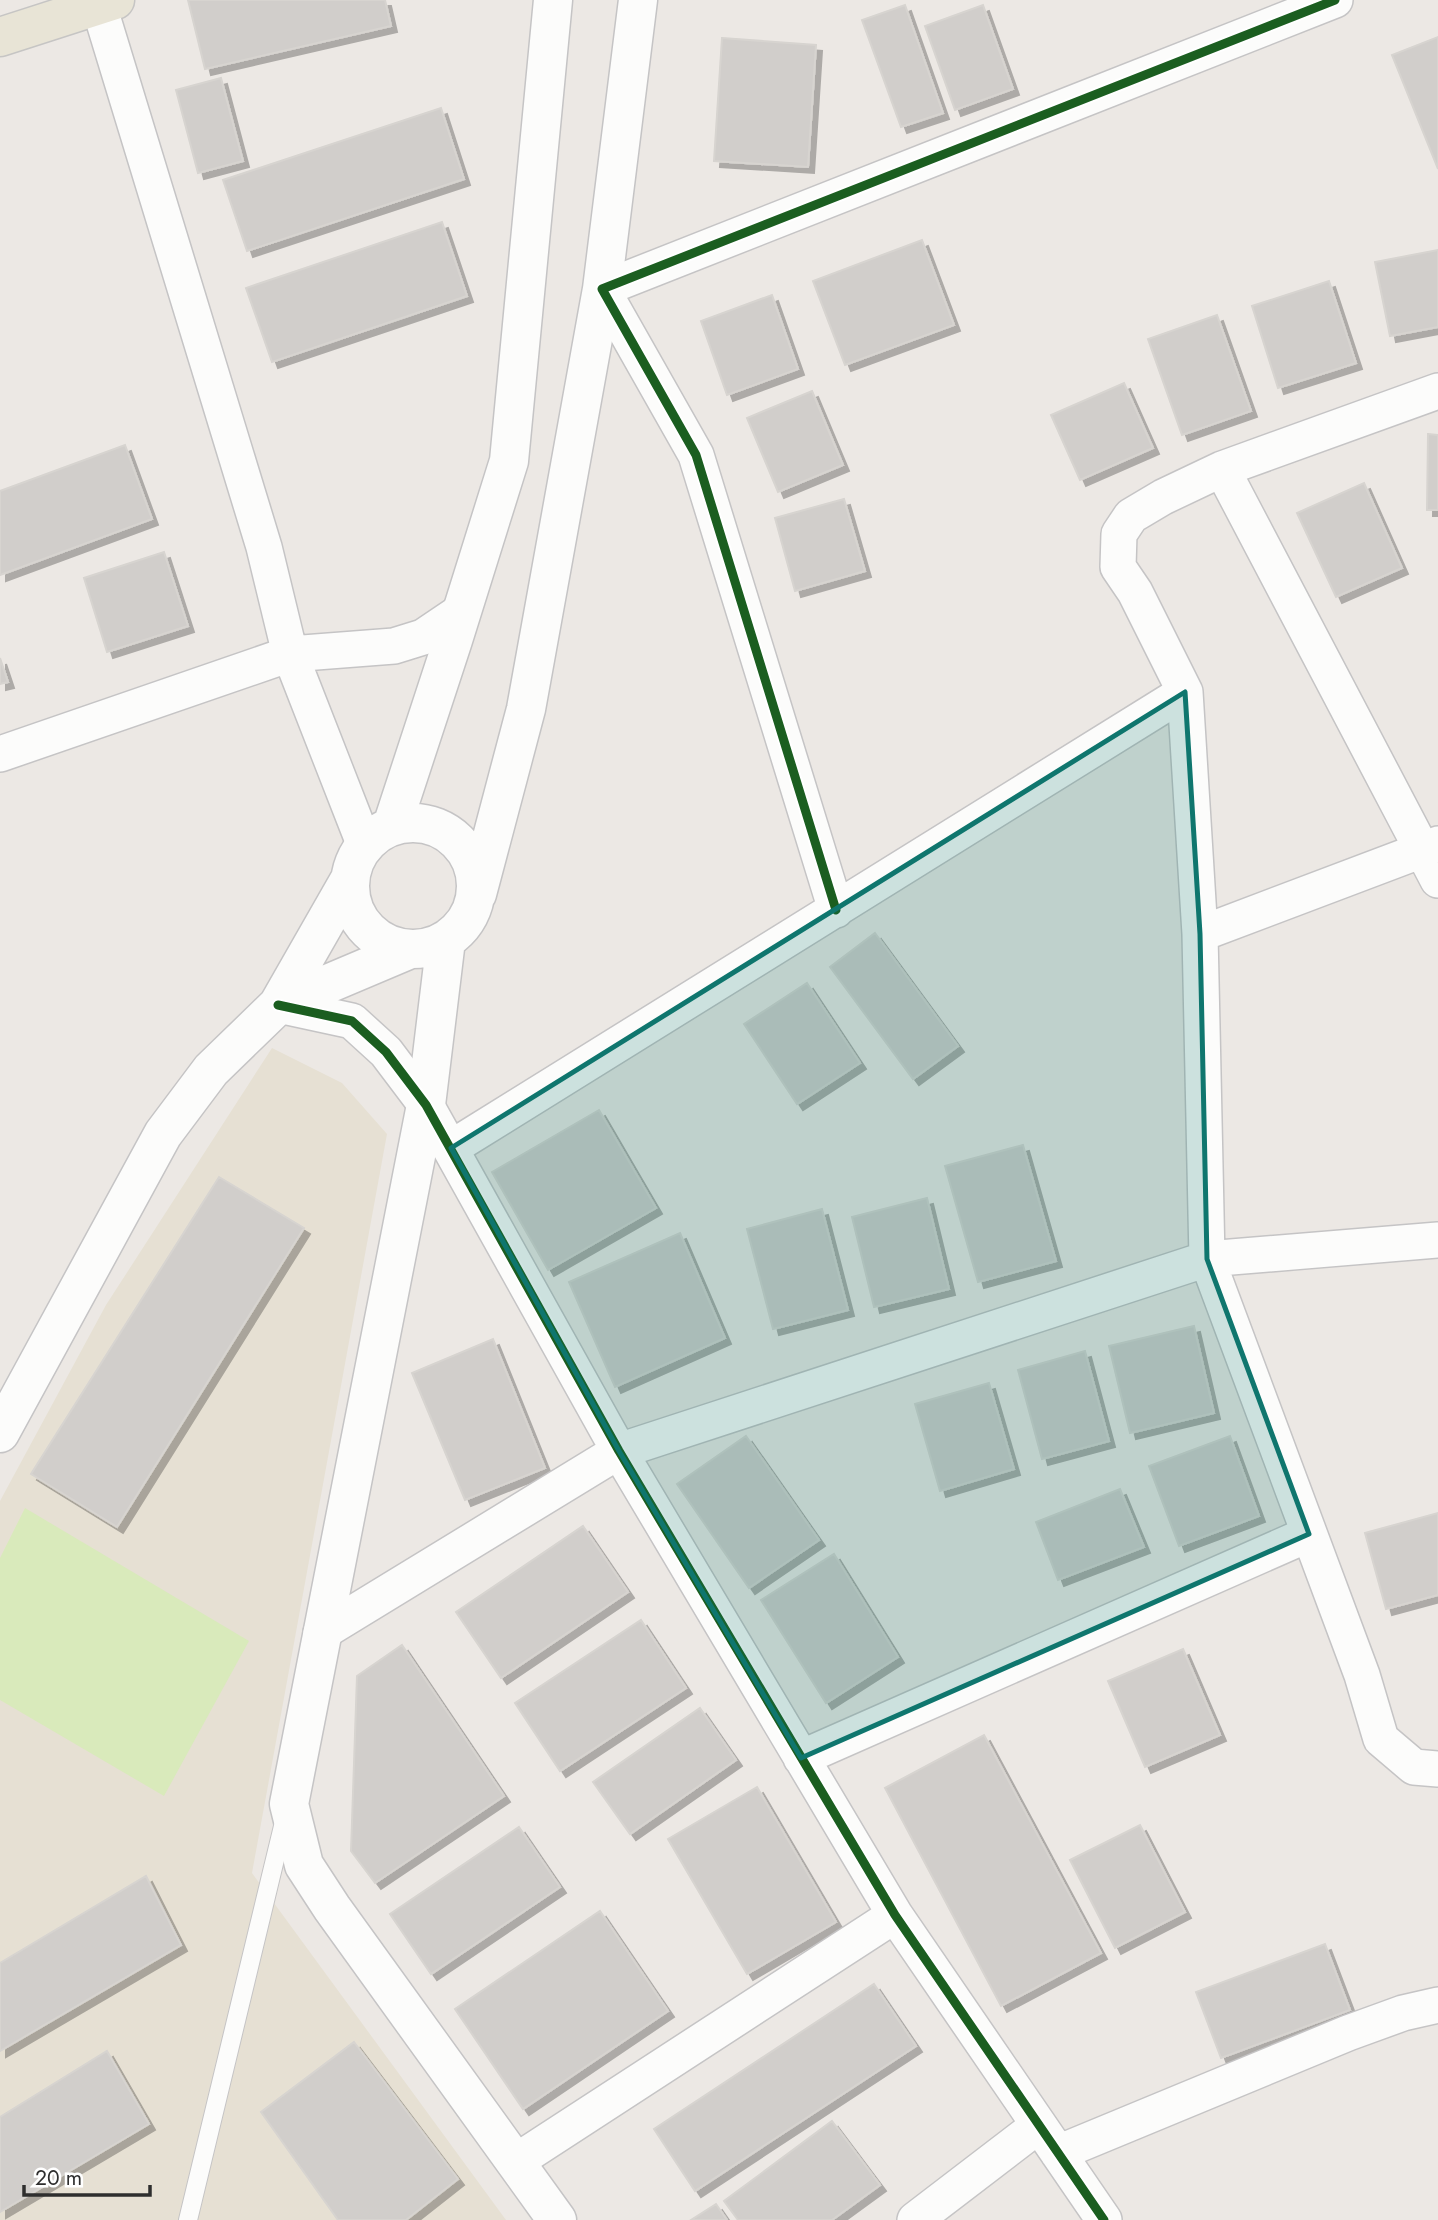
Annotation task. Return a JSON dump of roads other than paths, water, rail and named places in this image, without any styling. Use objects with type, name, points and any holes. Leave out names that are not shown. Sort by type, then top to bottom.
[{"type":"main road","points":[[0,37],[107,3]]},
{"type":"street","points":[[408,950],[385,944],[366,929],[353,908],[369,850],[463,610],[509,461],[553,0]]},
{"type":"street","points":[[278,1006],[408,950],[435,946],[446,940],[465,924],[477,894],[526,709],[602,289],[638,0]]},
{"type":"street","points":[[602,289],[1335,0]]},
{"type":"street","points":[[107,3],[264,547],[290,654],[369,850]]},
{"type":"street","points":[[602,289],[696,456],[836,910]]},
{"type":"street","points":[[1438,391],[1222,468],[1163,497],[1131,516],[1119,534],[1118,567],[1135,592],[1185,692],[1200,934],[1207,1259],[1362,1675],[1381,1740],[1414,1767],[1438,1769]]},
{"type":"street","points":[[1222,468],[1430,846],[1438,880]]},
{"type":"street","points":[[0,754],[290,654],[394,646],[423,638],[463,610]]},
{"type":"street","points":[[451,1148],[1185,692]]},
{"type":"street","points":[[0,1433],[163,1134],[211,1070],[278,1006],[369,850],[414,822],[429,824],[448,832],[469,853],[477,894]]},
{"type":"street","points":[[1200,934],[1430,846]]},
{"type":"street","points":[[446,940],[426,1105],[289,1804],[304,1865],[557,2220]]},
{"type":"street","points":[[278,1006],[352,1021],[386,1052],[426,1105],[619,1451],[895,1915],[1104,2220]]},
{"type":"street","points":[[321,1633],[619,1451],[1207,1259],[1438,1240]]},
{"type":"street","points":[[801,1758],[1309,1534]]},
{"type":"street","points":[[516,2162],[895,1915]]},
{"type":"street","points":[[915,2220],[1049,2139],[1403,2013],[1438,2005]]},
{"type":"lane","points":[[188,2220],[289,1804]]}]
